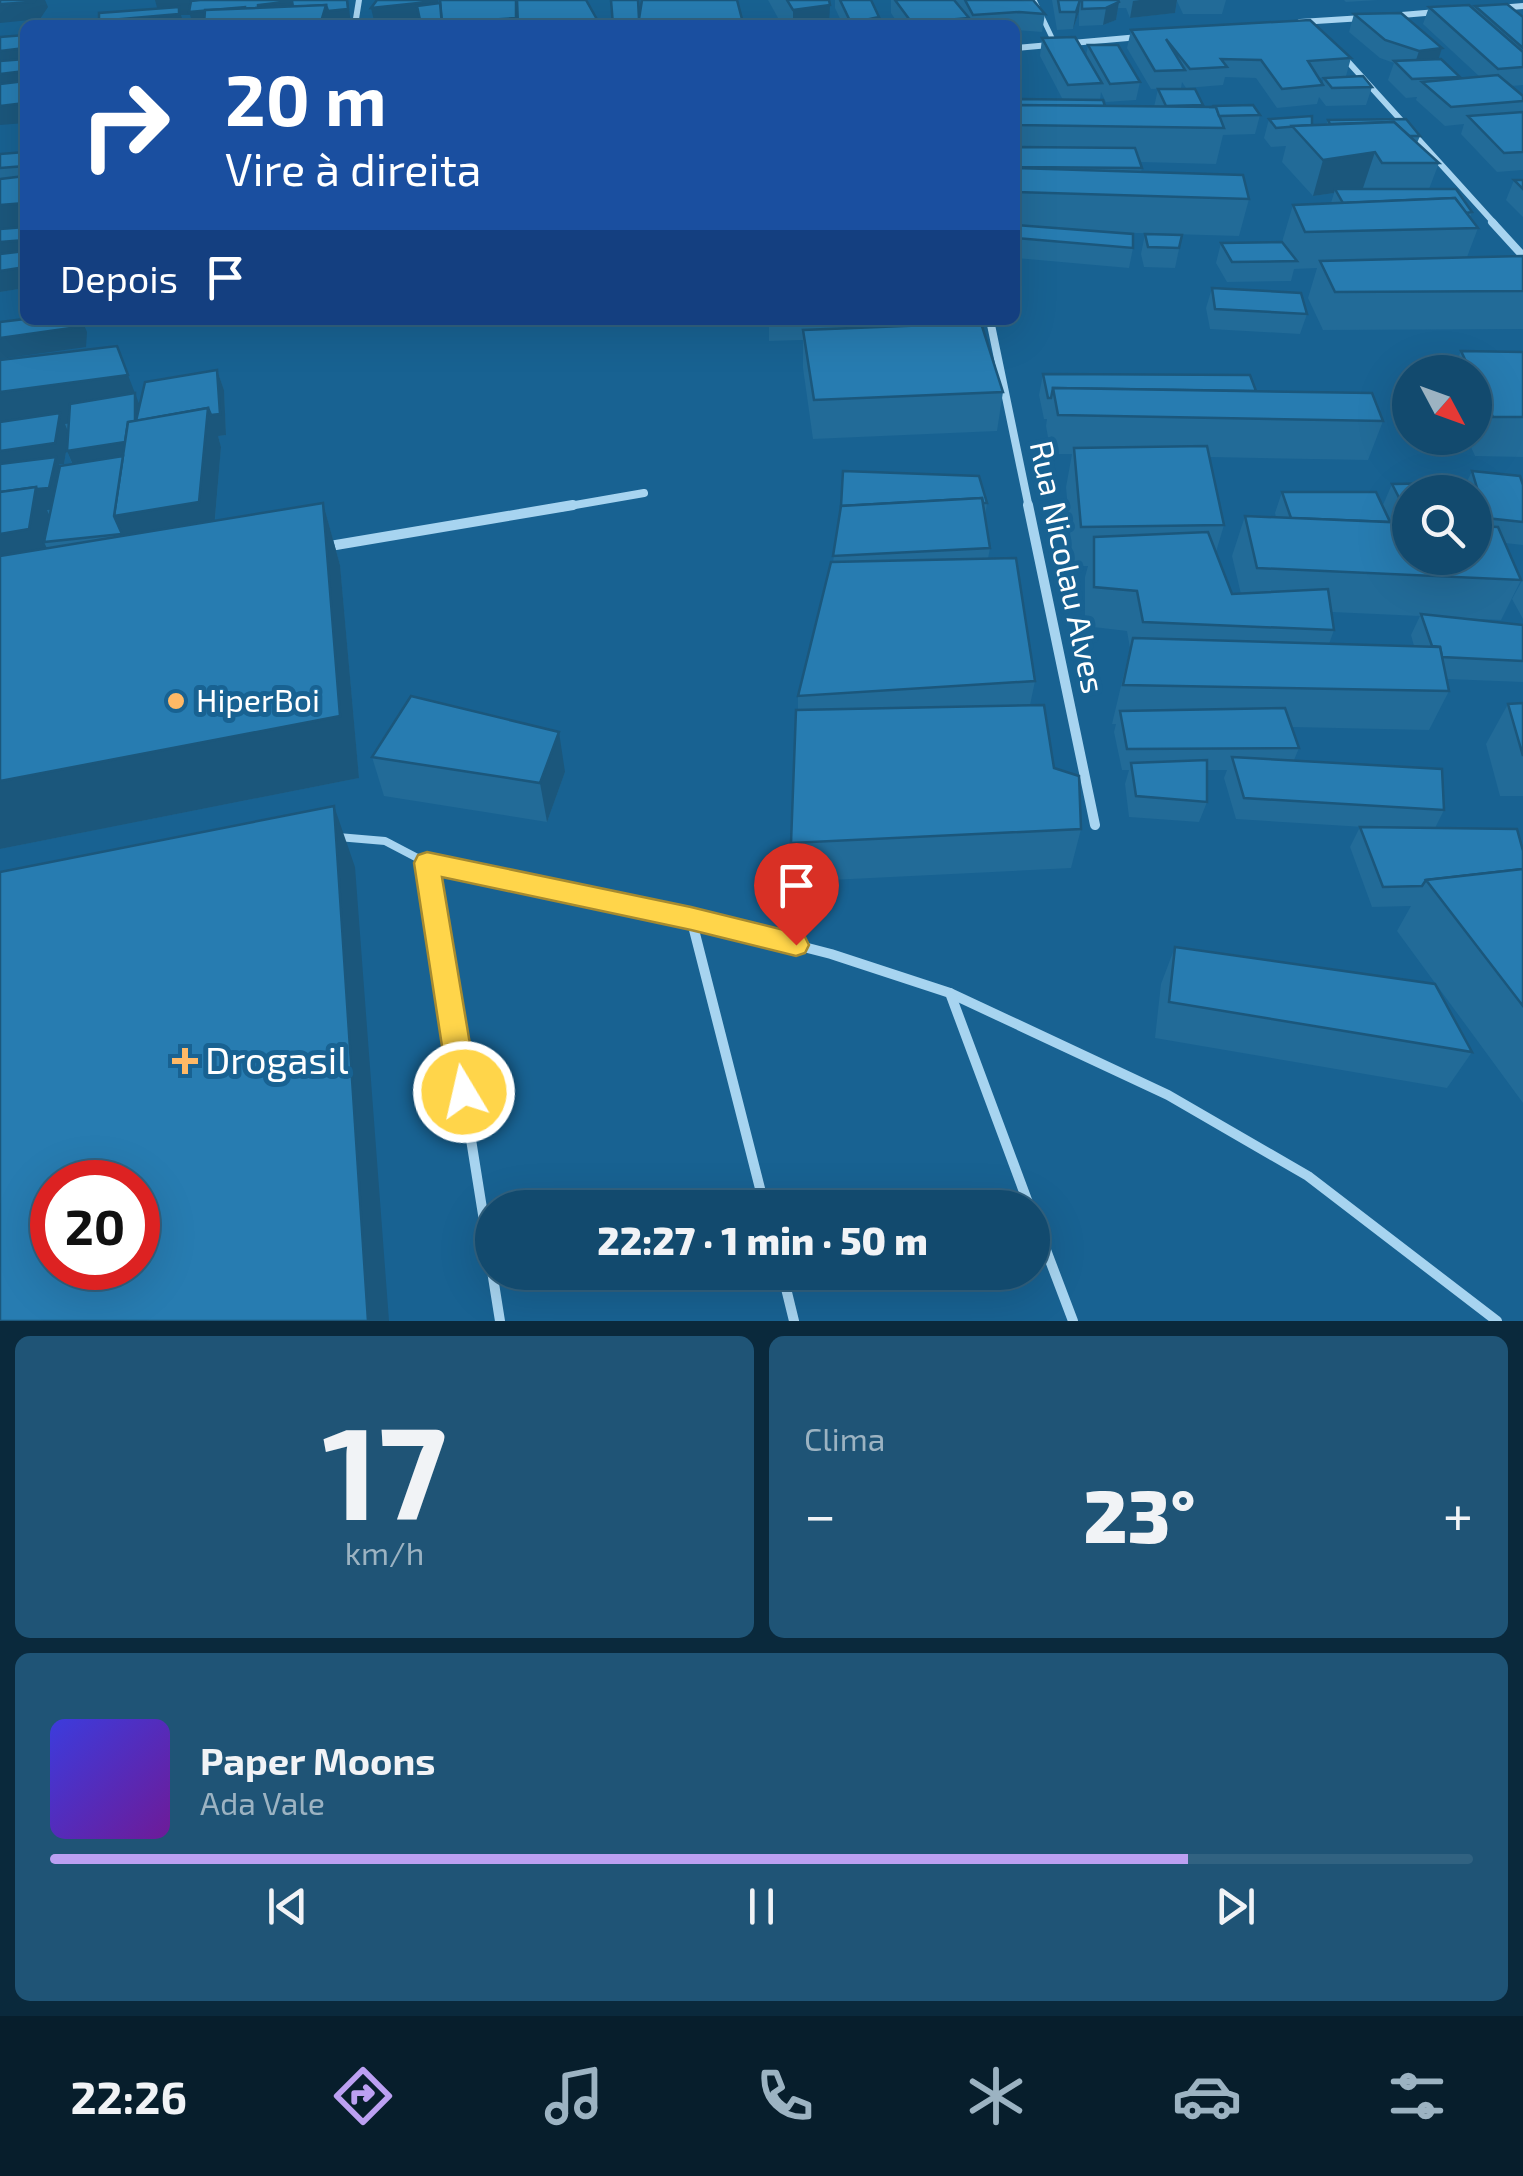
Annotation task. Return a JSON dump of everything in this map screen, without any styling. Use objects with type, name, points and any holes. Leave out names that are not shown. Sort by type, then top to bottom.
[{"type":"street","points":[[1484,8],[1523,6]]},
{"type":"street","points":[[1388,16],[1446,12]]},
{"type":"street","points":[[1291,23],[1369,17]]},
{"type":"street","points":[[1311,22],[1324,36]]},
{"type":"street","points":[[1020,48],[1154,36]]},
{"type":"street","points":[[1337,50],[1522,254]]},
{"type":"street","name":"Rua Nicolau Alves","points":[[991,325],[1094,825]]},
{"type":"street","points":[[312,549],[644,493]]},
{"type":"lane","points":[[1034,0],[1055,44]]},
{"type":"lane","points":[[324,838],[362,834],[400,845],[427,863],[691,918],[831,954],[950,993],[1168,1096],[1308,1176],[1497,1321]]},
{"type":"lane","points":[[427,863],[500,1321]]},
{"type":"lane","points":[[691,918],[760,1190]]},
{"type":"lane","points":[[950,993],[1024,1190]]},
{"type":"lane","points":[[1050,1259],[1073,1321]]},
{"type":"lane","points":[[786,1290],[794,1321]]},
{"type":"building","points":[[0,0],[35,0],[0,4]]},
{"type":"building","points":[[347,0],[348,9],[328,11],[326,5],[293,7],[292,1],[258,8],[189,12],[191,1]]},
{"type":"building","points":[[377,0],[437,0],[437,1],[371,8]]},
{"type":"building","points":[[440,0],[516,0],[516,18],[442,20]]},
{"type":"building","points":[[517,0],[586,0],[597,20],[518,20]]},
{"type":"building","points":[[611,0],[638,0],[639,19],[642,0],[737,0],[742,20],[613,20]]},
{"type":"building","points":[[787,0],[829,0],[830,5],[793,10]]},
{"type":"building","points":[[840,0],[871,0],[879,17],[865,20],[850,20]]},
{"type":"building","points":[[895,0],[954,0],[969,18],[946,20],[910,20]]},
{"type":"building","points":[[965,0],[1033,0],[1045,14],[973,15]]},
{"type":"building","points":[[1058,0],[1080,0],[1076,12],[1060,12]]},
{"type":"building","points":[[1082,0],[1119,2],[1106,8],[1082,9]]},
{"type":"building","points":[[440,3],[442,20],[420,20],[417,6]]},
{"type":"building","points":[[1507,4],[1523,17],[1523,48],[1475,6]]},
{"type":"building","points":[[326,5],[322,20],[204,20],[205,10]]},
{"type":"building","points":[[1469,5],[1523,52],[1523,67],[1498,69],[1429,7]]},
{"type":"building","points":[[179,7],[179,14],[110,20],[99,20],[99,13]]},
{"type":"building","points":[[1401,13],[1442,48],[1419,51],[1385,40],[1354,14]]},
{"type":"building","points":[[1310,20],[1351,58],[1308,61],[1323,85],[1282,89],[1261,60],[1221,59],[1227,67],[1190,69],[1166,39],[1185,70],[1155,71],[1131,30]]},
{"type":"building","points":[[20,35],[20,49],[0,51],[0,37]]},
{"type":"building","points":[[1075,37],[1102,83],[1068,85],[1042,38]]},
{"type":"building","points":[[1088,45],[1118,45],[1140,82],[1110,84]]},
{"type":"building","points":[[20,59],[20,72],[0,74],[0,61]]},
{"type":"building","points":[[1441,59],[1460,77],[1412,79],[1394,61]]},
{"type":"building","points":[[1498,75],[1523,96],[1523,101],[1451,107],[1422,82]]},
{"type":"building","points":[[1363,76],[1372,87],[1332,88],[1324,78]]},
{"type":"building","points":[[20,82],[20,104],[0,106],[0,84]]},
{"type":"building","points":[[1158,89],[1195,89],[1203,105],[1166,106]]},
{"type":"building","points":[[1020,99],[1103,100],[1105,106],[1020,105]]},
{"type":"building","points":[[1020,105],[1216,107],[1224,128],[1020,125]]},
{"type":"building","points":[[1253,105],[1260,115],[1219,116],[1216,107],[1212,107],[1213,106]]},
{"type":"building","points":[[1523,112],[1523,152],[1504,153],[1468,116]]},
{"type":"building","points":[[1312,116],[1312,125],[1276,128],[1269,119]]},
{"type":"building","points":[[1406,119],[1420,136],[1409,136],[1394,122],[1330,124],[1328,120]]},
{"type":"building","points":[[1394,122],[1439,163],[1382,163],[1375,152],[1323,160],[1292,126]]},
{"type":"building","points":[[1020,147],[1135,148],[1142,168],[1020,167]]},
{"type":"building","points":[[20,152],[20,166],[0,168],[0,154]]},
{"type":"building","points":[[1020,168],[1243,175],[1249,199],[1020,192]]},
{"type":"building","points":[[20,177],[20,203],[0,205],[0,179]]},
{"type":"building","points":[[1335,189],[1456,189],[1472,212],[1466,213],[1455,198],[1343,203]]},
{"type":"building","points":[[1455,198],[1478,228],[1305,232],[1293,205]]},
{"type":"building","points":[[1020,225],[1133,234],[1133,248],[1020,238]]},
{"type":"building","points":[[20,227],[20,240],[0,242],[0,229]]},
{"type":"building","points":[[1145,234],[1182,235],[1179,248],[1148,247]]},
{"type":"building","points":[[1282,242],[1297,261],[1232,262],[1221,243]]},
{"type":"building","points":[[20,252],[20,268],[0,271],[0,254]]},
{"type":"building","points":[[1523,256],[1523,291],[1335,292],[1320,261]]},
{"type":"building","points":[[1212,288],[1301,293],[1307,314],[1215,309]]},
{"type":"building","points":[[20,320],[20,325],[78,327],[0,338],[0,322]]},
{"type":"building","points":[[982,325],[1003,392],[814,400],[803,330]]},
{"type":"building","points":[[117,346],[128,375],[0,392],[0,360]]},
{"type":"building","points":[[1461,351],[1523,352],[1523,417],[1493,417],[1492,355],[1463,355]]},
{"type":"building","points":[[217,370],[220,414],[211,415],[208,408],[136,421],[145,382]]},
{"type":"building","points":[[1043,374],[1250,375],[1256,391],[1053,388],[1048,398]]},
{"type":"building","points":[[1053,388],[1372,393],[1383,421],[1058,415]]},
{"type":"building","points":[[135,393],[135,421],[128,422],[125,442],[67,451],[70,404]]},
{"type":"building","points":[[208,408],[199,502],[114,516],[128,422]]},
{"type":"building","points":[[60,413],[55,443],[0,451],[0,422]]},
{"type":"building","points":[[1207,446],[1224,525],[1081,527],[1074,448]]},
{"type":"building","points":[[123,456],[114,516],[122,534],[44,542],[60,466]]},
{"type":"building","points":[[56,457],[49,488],[0,492],[0,464]]},
{"type":"building","points":[[843,471],[979,476],[987,503],[982,498],[841,506]]},
{"type":"building","points":[[1472,471],[1520,476],[1523,522],[1492,519],[1492,475],[1473,475]]},
{"type":"building","points":[[36,487],[29,529],[0,534],[0,492]]},
{"type":"building","points":[[1282,492],[1376,492],[1390,522],[1291,518]]},
{"type":"building","points":[[982,498],[990,548],[833,556],[841,506]]},
{"type":"building","name":"HiperBoi","points":[[323,503],[340,716],[0,781],[0,556]]},
{"type":"building","points":[[1245,516],[1392,522],[1392,574],[1257,568]]},
{"type":"building","points":[[1492,527],[1498,527],[1521,580],[1411,575],[1492,575]]},
{"type":"building","points":[[1208,532],[1232,594],[1328,589],[1334,630],[1143,622],[1137,591],[1094,587],[1094,537]]},
{"type":"building","points":[[1016,558],[1035,681],[798,696],[831,562]]},
{"type":"building","points":[[1421,614],[1523,625],[1523,661],[1442,657],[1440,647],[1432,646]]},
{"type":"building","points":[[1133,638],[1440,647],[1449,691],[1123,685]]},
{"type":"building","points":[[411,696],[559,732],[540,783],[372,757]]},
{"type":"building","points":[[1523,703],[1523,756],[1508,704]]},
{"type":"building","points":[[1044,705],[1054,768],[1079,776],[1081,829],[791,843],[796,710]]},
{"type":"building","points":[[1285,708],[1299,748],[1127,749],[1120,711]]},
{"type":"building","points":[[1232,757],[1442,769],[1444,810],[1244,798]]},
{"type":"building","points":[[1207,760],[1207,802],[1136,796],[1131,763]]},
{"type":"building","name":"Drogasil","points":[[334,806],[368,1321],[0,1321],[0,872]]},
{"type":"building","points":[[1360,827],[1517,829],[1523,869],[1426,880],[1422,886],[1383,887]]},
{"type":"building","points":[[1523,869],[1523,1006],[1426,880]]},
{"type":"building","points":[[1175,947],[1435,984],[1472,1052],[1169,1002]]},
{"type":"place","name":"HiperBoi","points":[[176,701]]},
{"type":"place","name":"Drogasil","points":[[185,1061]]},
{"type":"route","points":[[464,1092],[427,863],[691,918],[796,945]]}]
